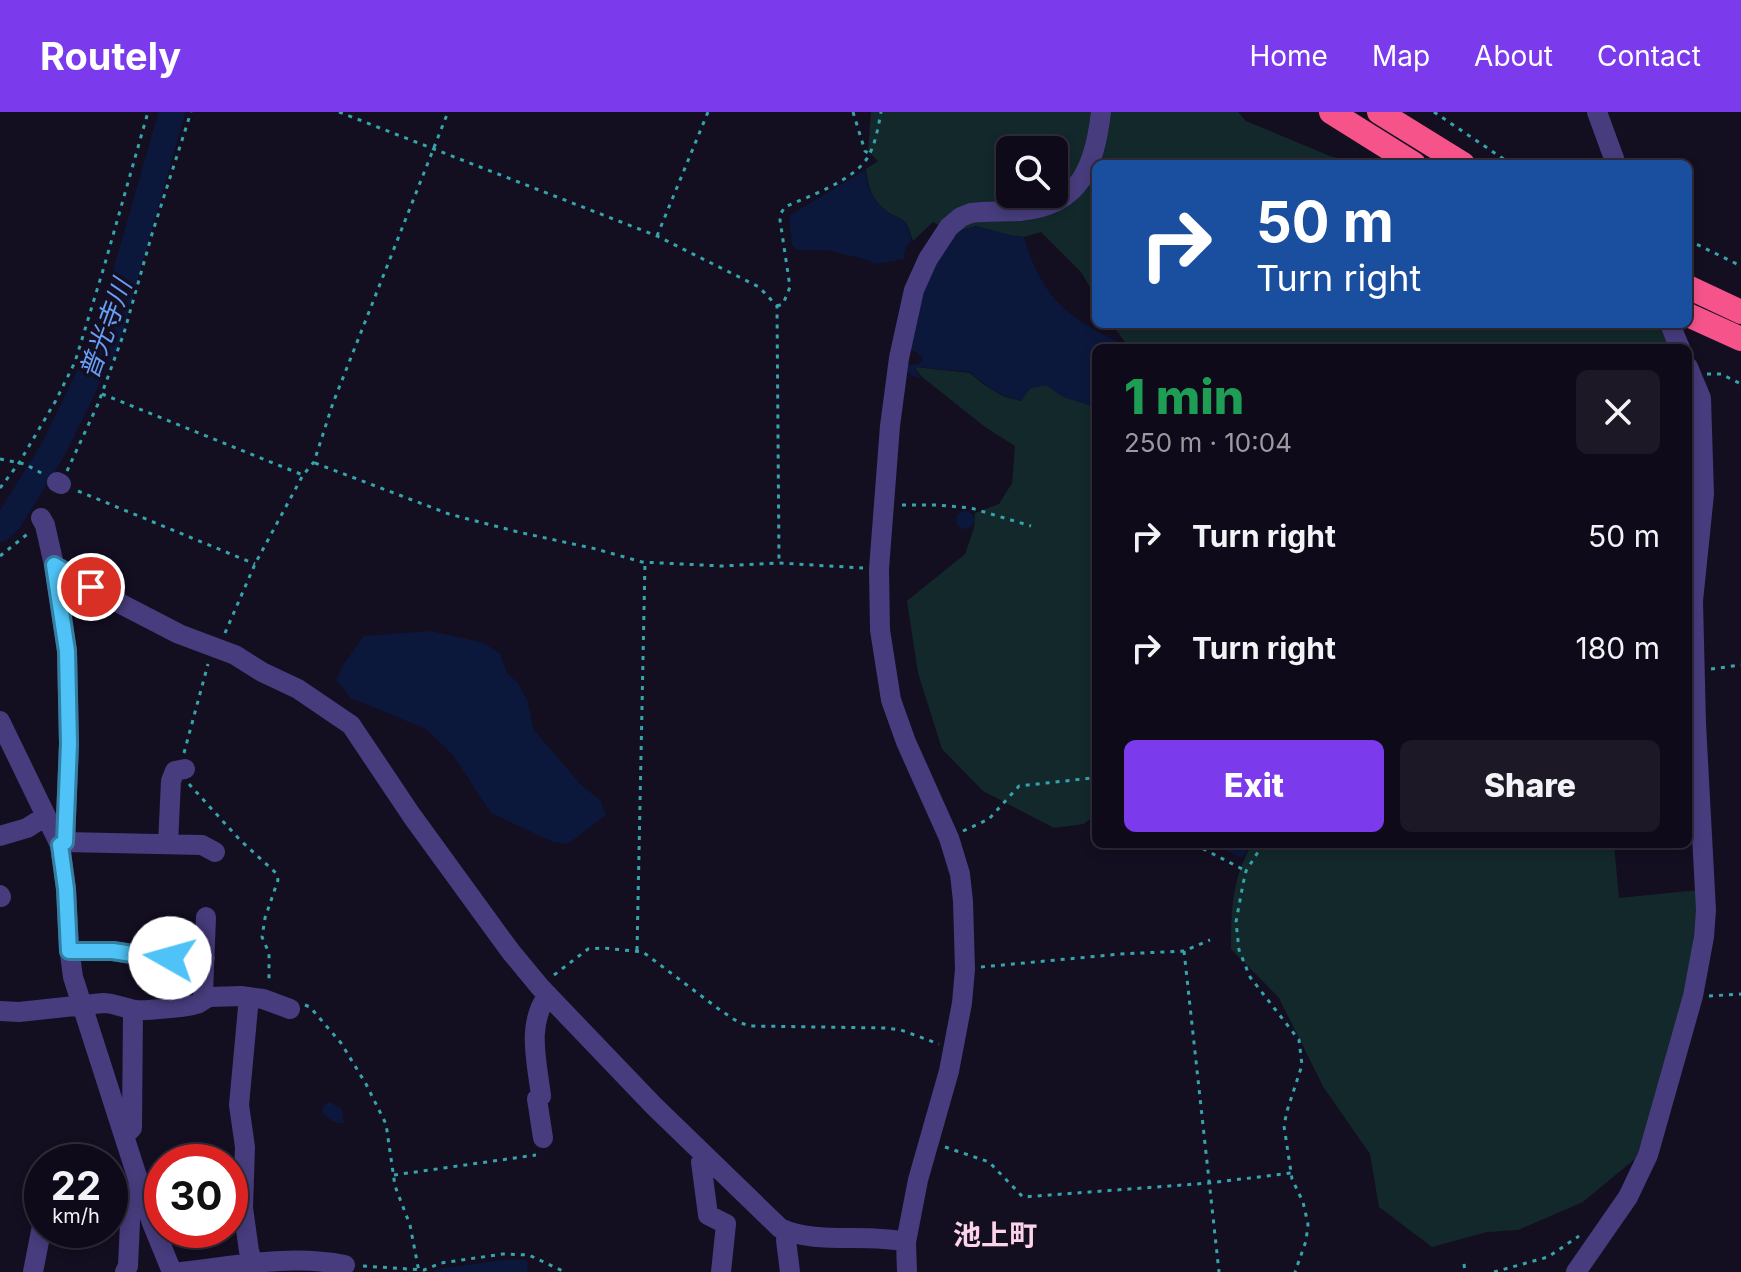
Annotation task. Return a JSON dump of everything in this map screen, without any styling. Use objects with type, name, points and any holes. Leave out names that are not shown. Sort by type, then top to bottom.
[{"type":"highway","points":[[1331,112],[1408,160]]},
{"type":"highway","points":[[1379,112],[1457,160]]},
{"type":"highway","points":[[1692,289],[1741,312]]},
{"type":"highway","points":[[1692,325],[1741,339]]},
{"type":"street","points":[[907,1272],[906,1242],[918,1180],[953,1050],[965,969],[960,874],[949,838],[906,742],[891,700],[880,630],[879,569],[890,426],[899,358],[914,290],[928,259],[949,227],[961,217],[983,211],[1042,208],[1064,198],[1086,174],[1101,112]]},
{"type":"street","points":[[1597,112],[1615,160]]},
{"type":"street","points":[[1576,1272],[1628,1197],[1648,1155],[1693,996],[1704,937],[1706,910],[1693,601],[1704,494],[1701,398],[1692,377]]},
{"type":"street","points":[[41,518],[54,565],[67,651],[69,744],[63,843],[73,977],[152,1223],[172,1272]]},
{"type":"street","points":[[54,565],[179,634],[235,655],[298,689],[351,725],[412,816],[511,952],[544,991],[780,1228],[825,1237],[889,1238],[906,1242]]},
{"type":"street","points":[[0,721],[46,816],[63,843]]},
{"type":"street","points":[[168,844],[171,781],[175,771],[185,769]]},
{"type":"street","points":[[0,836],[27,828],[46,816]]},
{"type":"street","points":[[63,843],[202,845],[215,852]]},
{"type":"street","points":[[205,998],[206,917]]},
{"type":"street","points":[[69,951],[205,958]]},
{"type":"street","points":[[543,1138],[533,1034],[544,991]]},
{"type":"street","points":[[0,1011],[112,1003],[133,1010],[197,1005],[205,998],[249,997],[295,1006]]},
{"type":"street","points":[[249,997],[239,1105],[245,1147],[243,1208],[254,1267]]},
{"type":"street","points":[[124,1136],[132,1128],[133,1010]]},
{"type":"street","points":[[704,1155],[701,1162],[708,1215],[726,1224],[721,1272]]},
{"type":"street","points":[[125,1272],[128,1266],[131,1201],[133,1192],[141,1188]]},
{"type":"street","points":[[788,1232],[790,1272]]},
{"type":"street","points":[[33,1272],[38,1248]]},
{"type":"street","points":[[181,1272],[254,1267],[297,1259],[345,1265]]},
{"type":"path","points":[[0,488],[19,463],[75,362],[148,112]]},
{"type":"path","points":[[191,112],[124,333],[102,394],[59,483],[255,564]]},
{"type":"path","points":[[339,112],[657,236],[759,287],[777,306],[779,563]]},
{"type":"path","points":[[270,989],[269,953],[262,937],[278,880],[276,873],[195,792],[187,780],[183,757],[208,664],[218,649],[255,564],[303,475],[314,462],[333,403],[448,112]]},
{"type":"path","points":[[657,236],[708,112]]},
{"type":"path","points":[[853,112],[865,151],[869,154]]},
{"type":"path","points":[[777,306],[783,304],[790,287],[781,213],[785,207],[856,171],[869,154],[881,112]]},
{"type":"path","points":[[1434,112],[1505,160]]},
{"type":"path","points":[[1692,242],[1741,266]]},
{"type":"path","points":[[1692,370],[1721,374],[1741,384]]},
{"type":"path","points":[[102,394],[303,475]]},
{"type":"path","points":[[0,459],[25,464]]},
{"type":"path","points":[[314,462],[449,514],[645,562],[722,566],[779,563],[879,569]]},
{"type":"path","points":[[884,504],[971,508],[1031,526]]},
{"type":"path","points":[[0,556],[26,536],[41,518]]},
{"type":"path","points":[[637,951],[645,562]]},
{"type":"path","points":[[1695,670],[1741,665]]},
{"type":"path","points":[[949,838],[989,819],[1019,786],[1092,779]]},
{"type":"path","points":[[1202,848],[1246,871]]},
{"type":"path","points":[[1260,848],[1246,871],[1236,922],[1239,950],[1250,977],[1299,1040],[1301,1050],[1302,1065],[1284,1126],[1291,1173],[1308,1224],[1306,1241],[1295,1272]]},
{"type":"path","points":[[965,969],[1184,951],[1210,940]]},
{"type":"path","points":[[544,991],[575,958],[588,949],[637,951],[643,952],[738,1022],[750,1026],[885,1028],[901,1030],[953,1050]]},
{"type":"path","points":[[1184,951],[1219,1272]]},
{"type":"path","points":[[1693,996],[1741,994]]},
{"type":"path","points":[[295,1006],[310,1007],[341,1043],[386,1124],[395,1186],[410,1225],[418,1271]]},
{"type":"path","points":[[394,1175],[535,1156],[541,1151],[543,1138]]},
{"type":"path","points":[[929,1142],[989,1162],[1023,1197],[1209,1183],[1291,1173]]},
{"type":"path","points":[[1494,1272],[1548,1257],[1586,1232]]},
{"type":"path","points":[[345,1265],[418,1271],[441,1263],[503,1254],[529,1255],[565,1272]]},
{"type":"path","points":[[1464,1264],[1465,1272]]},
{"type":"green space","points":[[871,112],[1238,112],[1246,121],[1344,160],[1092,160],[1092,290],[1081,272],[1041,232],[1024,237],[1013,236],[976,226],[952,233],[933,222],[913,241],[906,223],[884,209],[872,194],[866,169],[878,161],[868,151]]},
{"type":"green space","points":[[1115,328],[1659,328],[1669,344],[1126,344]]},
{"type":"green space","points":[[916,369],[970,373],[1003,396],[1021,401],[1030,388],[1046,385],[1064,397],[1092,406],[1092,817],[1084,824],[1054,828],[983,791],[942,749],[918,673],[907,601],[965,554],[974,528],[975,513],[999,504],[1012,483],[1015,446],[985,427]]},
{"type":"green space","points":[[1692,385],[1697,499],[1692,543]]},
{"type":"green space","points":[[1250,848],[1614,848],[1619,898],[1699,890],[1689,979],[1669,1062],[1636,1158],[1583,1202],[1518,1230],[1487,1232],[1432,1247],[1379,1207],[1370,1154],[1324,1088],[1279,998],[1231,949],[1234,895]]},
{"type":"water","points":[[865,170],[869,189],[875,199],[883,209],[908,227],[912,241],[906,246],[904,259],[876,264],[826,250],[797,250],[792,245],[789,216]]},
{"type":"water","points":[[976,226],[1024,237],[1040,278],[1061,306],[1090,327],[1122,344],[1092,344],[1092,406],[1064,397],[1046,385],[1030,388],[1021,401],[1003,395],[970,372],[916,367],[918,378],[908,373],[907,365],[918,364],[923,359],[907,348],[909,314],[952,233]]},
{"type":"water","points":[[965,511],[974,520],[965,529],[956,520]]},
{"type":"water","points":[[431,631],[484,643],[500,654],[507,673],[518,683],[528,702],[533,729],[582,786],[600,800],[606,815],[568,844],[553,842],[491,813],[453,755],[426,729],[351,698],[336,680],[364,636]]},
{"type":"water","points":[[1221,848],[1248,848],[1242,858]]},
{"type":"water","points":[[330,1102],[342,1109],[344,1123],[326,1117],[322,1112],[324,1105]]},
{"type":"water","points":[[525,1260],[528,1262],[527,1272],[434,1272],[437,1269]]},
{"type":"waterway","name":"普光寺川","points":[[0,529],[10,519],[54,448],[107,339],[172,112]]},
{"type":"district","name":"池上町","points":[[995,1235]]},
{"type":"route","points":[[91,587],[54,565],[67,651],[69,744],[65,842],[60,845],[69,951],[105,950],[170,958]]}]
